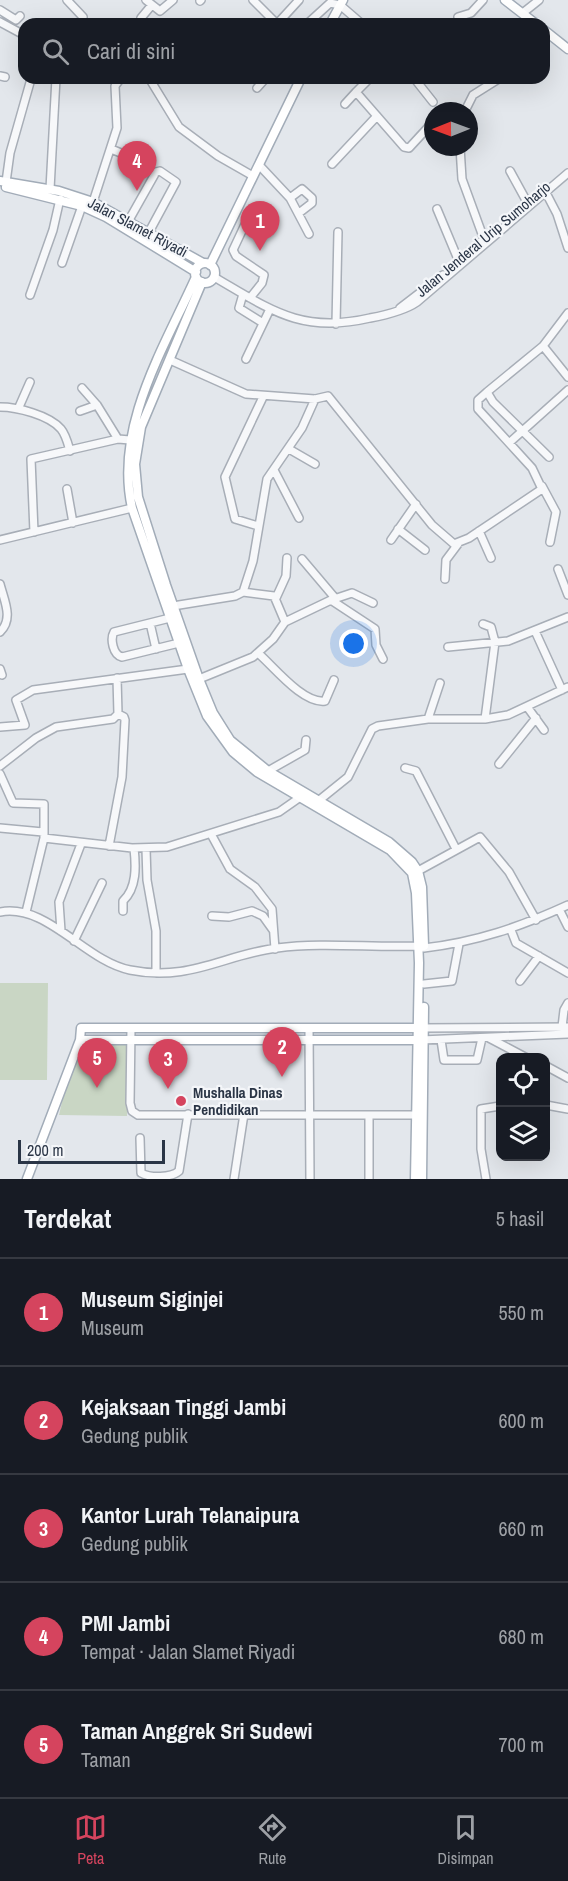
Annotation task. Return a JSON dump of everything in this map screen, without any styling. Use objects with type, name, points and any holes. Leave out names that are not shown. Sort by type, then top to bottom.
[{"type":"main road","points":[[507,0],[531,18]]},
{"type":"main road","points":[[507,0],[530,18]]},
{"type":"main road","points":[[333,18],[342,2]]},
{"type":"main road","points":[[550,35],[568,47]]},
{"type":"main road","points":[[154,560],[132,508],[128,474],[130,440],[154,369],[198,277],[259,165],[298,84]]},
{"type":"main road","name":"Jalan Slamet Riyadi","points":[[2,183],[50,189],[93,202],[198,277]]},
{"type":"main road","name":"Jalan Slamet Riyadi","points":[[2,183],[129,220],[207,264]]},
{"type":"main road","points":[[198,277],[209,282],[214,277],[215,271],[207,264]]},
{"type":"main road","points":[[198,277],[170,360],[141,428],[135,464],[138,497],[170,618],[207,716],[219,735],[244,762],[299,798],[390,850],[406,865],[415,881],[424,984],[421,1028]]},
{"type":"main road","points":[[158,572],[173,606],[199,679],[221,727],[249,757],[268,771],[317,802],[390,842],[418,871],[424,906],[421,947],[422,1179]]},
{"type":"main road","points":[[27,1179],[80,1040],[81,1028],[421,1028]]},
{"type":"main road","points":[[80,1040],[421,1040]]},
{"type":"main road","points":[[415,1179],[415,1115],[421,1040]]},
{"type":"street","points":[[67,0],[82,16]]},
{"type":"street","points":[[141,18],[149,3],[160,11],[173,0]]},
{"type":"street","points":[[253,0],[271,18]]},
{"type":"street","points":[[282,18],[298,0]]},
{"type":"street","points":[[458,17],[471,13],[483,0]]},
{"type":"street","points":[[524,12],[538,0]]},
{"type":"street","points":[[314,18],[328,3],[342,2],[357,18]]},
{"type":"street","points":[[0,10],[16,20],[20,16]]},
{"type":"street","points":[[0,22],[18,32]]},
{"type":"street","points":[[2,183],[30,84]]},
{"type":"street","points":[[50,189],[56,84]]},
{"type":"street","points":[[93,202],[111,149],[118,115],[116,84]]},
{"type":"street","points":[[153,84],[179,127],[218,156],[253,176]]},
{"type":"street","points":[[257,88],[261,84]]},
{"type":"street","points":[[345,104],[364,84]]},
{"type":"street","points":[[419,84],[433,102]]},
{"type":"street","points":[[470,102],[473,95],[490,84]]},
{"type":"street","points":[[356,92],[404,147],[409,148],[424,132]]},
{"type":"street","points":[[332,164],[377,116]]},
{"type":"street","points":[[111,149],[143,162]]},
{"type":"street","points":[[461,156],[462,179],[485,241]]},
{"type":"street","points":[[259,165],[290,198],[309,234]]},
{"type":"street","name":"Jalan Jenderal Urip Sumoharjo","points":[[214,277],[270,309],[297,321],[336,324],[365,320],[411,306],[568,167]]},
{"type":"street","points":[[129,220],[156,172],[160,171],[175,180],[176,184],[149,232]]},
{"type":"street","points":[[510,171],[527,202]]},
{"type":"street","name":"Jalan Jenderal Urip Sumoharjo","points":[[485,241],[527,202],[568,173]]},
{"type":"street","points":[[290,198],[302,189],[312,198],[312,203],[299,213]]},
{"type":"street","points":[[544,190],[557,214],[567,243]]},
{"type":"street","points":[[30,295],[53,230],[60,199]]},
{"type":"street","points":[[62,263],[82,206]]},
{"type":"street","points":[[437,209],[460,263]]},
{"type":"street","points":[[248,218],[233,250],[236,256],[264,274],[263,280],[246,296],[239,308],[263,323]]},
{"type":"street","points":[[336,324],[338,232]]},
{"type":"street","points":[[246,359],[270,309]]},
{"type":"street","points":[[550,542],[556,512],[532,468],[478,409],[478,400],[543,345],[568,313]]},
{"type":"street","points":[[543,345],[568,377]]},
{"type":"street","points":[[170,360],[241,393],[263,397],[315,399],[325,395],[331,398],[437,530],[453,543],[458,544]]},
{"type":"street","points":[[19,407],[30,382]]},
{"type":"street","points":[[82,388],[97,405],[118,439]]},
{"type":"street","points":[[509,443],[568,390]]},
{"type":"street","points":[[487,392],[493,402],[549,457]]},
{"type":"street","points":[[258,526],[235,519],[225,477],[263,397]]},
{"type":"street","points":[[243,592],[253,561],[266,485],[289,449],[315,399]]},
{"type":"street","points":[[80,411],[97,405]]},
{"type":"street","points":[[0,407],[19,407],[58,426],[65,436],[70,451]]},
{"type":"street","points":[[34,532],[31,460],[118,439],[130,440]]},
{"type":"street","points":[[289,449],[315,464]]},
{"type":"street","points":[[274,470],[299,518]]},
{"type":"street","points":[[444,579],[446,560],[458,544],[537,495],[542,486]]},
{"type":"street","points":[[67,489],[73,523]]},
{"type":"street","points":[[391,540],[416,504]]},
{"type":"street","points":[[0,540],[132,508]]},
{"type":"street","points":[[398,529],[425,550]]},
{"type":"street","points":[[479,531],[491,558]]},
{"type":"street","points":[[276,598],[285,576],[287,558]]},
{"type":"street","points":[[302,559],[333,599],[375,629],[376,645],[383,659]]},
{"type":"street","points":[[558,569],[568,596]]},
{"type":"street","points":[[0,584],[8,618],[7,626],[0,632]]},
{"type":"street","points":[[173,606],[235,596],[243,592],[271,594],[276,598],[285,622]]},
{"type":"street","points":[[199,679],[258,653],[285,622],[333,599],[352,592],[373,603]]},
{"type":"street","points":[[448,647],[508,641],[568,617]]},
{"type":"street","points":[[170,618],[120,628],[114,632],[111,639],[119,657],[179,643]]},
{"type":"street","points":[[150,623],[156,649]]},
{"type":"street","points":[[483,624],[491,627],[495,642],[485,719]]},
{"type":"street","points":[[317,802],[348,777],[372,729],[428,718],[485,719],[528,708],[565,689],[535,631]]},
{"type":"street","points":[[258,653],[294,687],[318,701],[325,701],[334,680]]},
{"type":"street","points":[[0,727],[25,725],[16,700],[33,690],[188,669]]},
{"type":"street","points":[[0,766],[48,730],[60,726],[113,719],[118,714],[117,678]]},
{"type":"street","points":[[428,718],[440,683]]},
{"type":"street","points":[[528,708],[544,730]]},
{"type":"street","points":[[109,846],[124,755],[125,718],[118,714]]},
{"type":"street","points":[[500,764],[536,718]]},
{"type":"street","points":[[268,771],[305,750],[306,740]]},
{"type":"street","points":[[405,768],[416,771],[456,849]]},
{"type":"street","points":[[0,774],[13,803],[44,804],[43,835],[26,912]]},
{"type":"street","points":[[0,828],[81,844],[146,849],[167,847],[279,812],[299,798]]},
{"type":"street","points":[[211,834],[232,871],[255,887],[272,909],[275,949]]},
{"type":"street","points":[[418,871],[480,837],[509,872],[536,920]]},
{"type":"street","points":[[61,932],[59,902],[81,844]]},
{"type":"street","points":[[123,911],[123,901],[129,896],[134,879],[134,848]]},
{"type":"street","points":[[146,849],[147,880],[156,931],[156,973]]},
{"type":"street","points":[[74,941],[102,883]]},
{"type":"street","points":[[0,912],[26,912],[116,967],[156,973],[187,973],[275,949],[324,945],[421,947],[459,944],[512,930],[568,905]]},
{"type":"street","points":[[559,909],[568,927]]},
{"type":"street","points":[[212,916],[229,917],[252,910],[263,916],[274,932]]},
{"type":"street","points":[[512,930],[516,943],[568,973]]},
{"type":"street","points":[[424,984],[452,981],[459,944]]},
{"type":"street","points":[[520,981],[539,956]]},
{"type":"street","points":[[421,1028],[565,1027],[564,1010],[568,1003]]},
{"type":"street","points":[[131,1028],[130,1103],[132,1111],[145,1115],[310,1113],[369,1117],[415,1115]]},
{"type":"street","points":[[309,1028],[310,1179]]},
{"type":"street","points":[[421,1040],[568,1034]]},
{"type":"street","points":[[441,1040],[444,1060],[477,1060],[486,1038]]},
{"type":"street","points":[[486,1038],[517,1053]]},
{"type":"street","points":[[550,1068],[566,1074]]},
{"type":"street","points":[[486,1179],[480,1149],[481,1109],[496,1107]]},
{"type":"street","points":[[550,1107],[568,1109]]},
{"type":"street","points":[[140,1138],[141,1173],[149,1176],[175,1175],[179,1171],[188,1114]]},
{"type":"street","points":[[234,1179],[244,1114]]},
{"type":"street","points":[[369,1117],[369,1179]]},
{"type":"green space","points":[[0,983],[48,983],[47,1080],[0,1080]]},
{"type":"green space","points":[[98,1043],[128,1044],[127,1116],[59,1115],[70,1072],[75,1062],[88,1047]]},
{"type":"place","name":"PMI Jambi","points":[[137,191]]},
{"type":"place","name":"Museum Siginjei","points":[[260,251]]},
{"type":"place","name":"Kejaksaan Tinggi Jambi","points":[[282,1077]]},
{"type":"place","name":"Taman Anggrek Sri Sudewi","points":[[97,1088]]},
{"type":"place","name":"Kantor Lurah Telanaipura","points":[[168,1089]]},
{"type":"place","name":"Mushalla Dinas Pendidikan","points":[[181,1101]]}]
